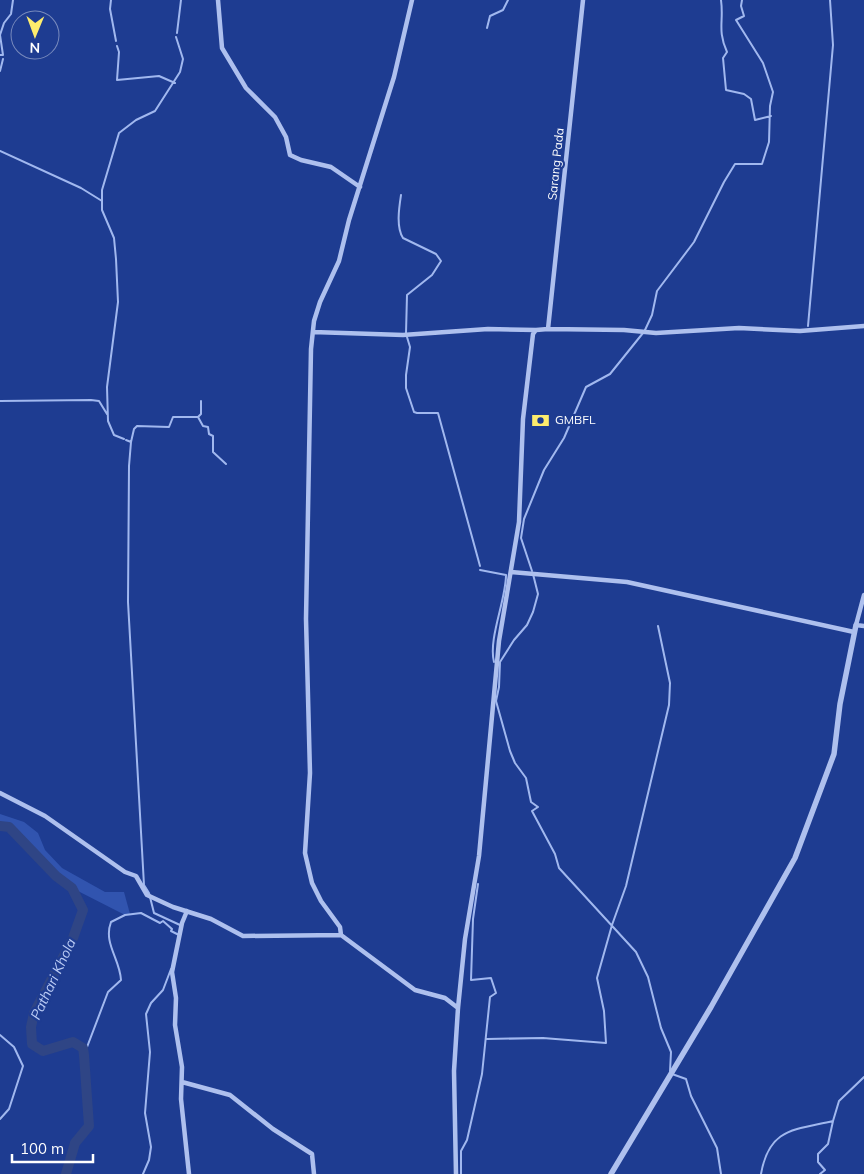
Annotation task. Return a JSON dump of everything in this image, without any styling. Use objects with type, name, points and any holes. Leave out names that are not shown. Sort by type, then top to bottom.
[{"type":"street","points":[[218,0],[222,48],[246,88],[275,117],[286,137],[290,154],[301,160],[332,167],[360,187]]},
{"type":"street","points":[[341,935],[340,927],[321,901],[312,883],[305,853],[310,773],[306,619],[313,332],[320,302],[339,261],[349,220],[394,77],[412,0]]},
{"type":"street","name":"Sarang Pada","points":[[548,329],[583,0]]},
{"type":"street","points":[[313,332],[403,335],[488,329],[548,329],[624,330],[656,333],[740,328],[800,331],[864,326]]},
{"type":"street","points":[[456,1174],[454,1071],[458,1008],[465,939],[479,856],[499,642],[519,522],[524,419],[533,334],[536,330]]},
{"type":"street","points":[[511,572],[627,582],[854,632]]},
{"type":"street","points":[[611,1174],[711,1007],[795,858],[834,754],[840,704],[854,632],[864,595]]},
{"type":"street","points":[[856,625],[864,626]]},
{"type":"street","points":[[0,793],[38,812],[125,872],[136,876],[147,895],[211,919],[243,936],[341,935],[415,990],[445,998],[458,1008]]},
{"type":"street","points":[[187,911],[182,923],[172,972],[176,998],[175,1025],[182,1067],[181,1099],[189,1174]]},
{"type":"street","points":[[182,1082],[230,1094],[239,1100],[274,1129],[312,1154],[314,1174]]},
{"type":"shaded area","points":[[0,814],[24,822],[38,833],[45,850],[62,868],[105,892],[124,892],[130,914],[125,915],[72,888],[56,876],[9,828],[0,826]]},
{"type":"waterway","points":[[0,55],[3,55],[0,35],[4,23],[11,14],[13,0]]},
{"type":"waterway","points":[[111,0],[110,9],[116,41]]},
{"type":"waterway","points":[[177,33],[181,0]]},
{"type":"waterway","points":[[487,28],[490,16],[503,10],[508,0]]},
{"type":"waterway","points":[[721,0],[721,31],[727,52],[723,58],[726,90],[744,94],[751,99],[755,120],[771,116]]},
{"type":"waterway","points":[[645,330],[652,315],[657,291],[694,242],[735,164],[762,164],[769,142],[770,106],[773,92],[763,63],[736,20],[744,16],[741,6],[742,0]]},
{"type":"waterway","points":[[808,326],[833,45],[830,0]]},
{"type":"waterway","points":[[124,439],[114,435],[108,421],[107,387],[118,302],[114,238],[102,210],[102,190],[119,133],[136,120],[155,111],[180,72],[183,59],[176,37]]},
{"type":"waterway","points":[[117,46],[119,52],[117,80],[159,76],[175,83]]},
{"type":"waterway","points":[[0,71],[3,59]]},
{"type":"waterway","points":[[0,151],[81,188],[102,201]]},
{"type":"waterway","points":[[401,195],[399,223],[403,238],[436,254],[441,261],[432,275],[407,295],[406,333]]},
{"type":"waterway","points":[[532,571],[521,538],[524,519],[544,470],[564,438],[586,387],[610,374],[643,333]]},
{"type":"waterway","points":[[407,337],[410,347],[406,388],[414,412],[438,413],[480,566]]},
{"type":"waterway","points":[[0,401],[91,400],[99,401],[107,414]]},
{"type":"waterway","points":[[198,417],[201,414],[201,401]]},
{"type":"waterway","points":[[131,442],[134,429],[137,426],[169,427],[173,417],[198,417],[203,426],[208,427],[209,434],[213,436],[213,452],[226,464]]},
{"type":"waterway","points":[[126,440],[131,442],[129,466],[128,602],[144,885],[149,893],[154,913],[180,925]]},
{"type":"waterway","points":[[480,570],[506,575],[493,642],[494,662]]},
{"type":"waterway","points":[[533,574],[538,594],[533,612],[527,625],[514,640],[500,662],[499,687],[496,701],[510,751],[515,763],[526,778],[531,802],[538,807],[532,811],[555,854],[559,868],[636,952],[648,977],[661,1028],[671,1052],[670,1071]]},
{"type":"waterway","points":[[487,1039],[543,1038],[606,1043],[604,1011],[597,978],[612,925],[626,886],[669,705],[670,683],[658,626]]},
{"type":"waterway","name":"Pathari Khola","points":[[0,826],[9,827],[56,876],[72,888],[83,910],[73,938],[34,1013],[31,1027],[32,1044],[43,1051],[73,1042],[83,1048],[89,1126],[75,1143],[66,1174]]},
{"type":"waterway","points":[[461,1174],[461,1151],[467,1140],[482,1074],[490,997],[496,993],[491,978],[471,980],[473,919],[478,884]]},
{"type":"waterway","points":[[125,915],[141,913],[160,923],[163,921],[172,929],[171,931],[179,935]]},
{"type":"waterway","points":[[84,1055],[108,992],[121,980],[118,965],[110,944],[109,930],[111,922],[125,915]]},
{"type":"waterway","points":[[143,1174],[149,1160],[151,1147],[145,1113],[150,1052],[146,1014],[151,1003],[163,990],[171,969]]},
{"type":"waterway","points":[[0,1035],[14,1047],[23,1066],[9,1109],[0,1119]]},
{"type":"waterway","points":[[672,1074],[686,1079],[691,1096],[717,1148],[721,1174]]},
{"type":"waterway","points":[[761,1174],[770,1148],[777,1139],[795,1130],[833,1121],[839,1101],[864,1077]]},
{"type":"waterway","points":[[820,1174],[825,1170],[818,1162],[818,1154],[828,1144],[833,1121]]},
{"type":"place","name":"GMBFL","points":[[541,420]]}]
